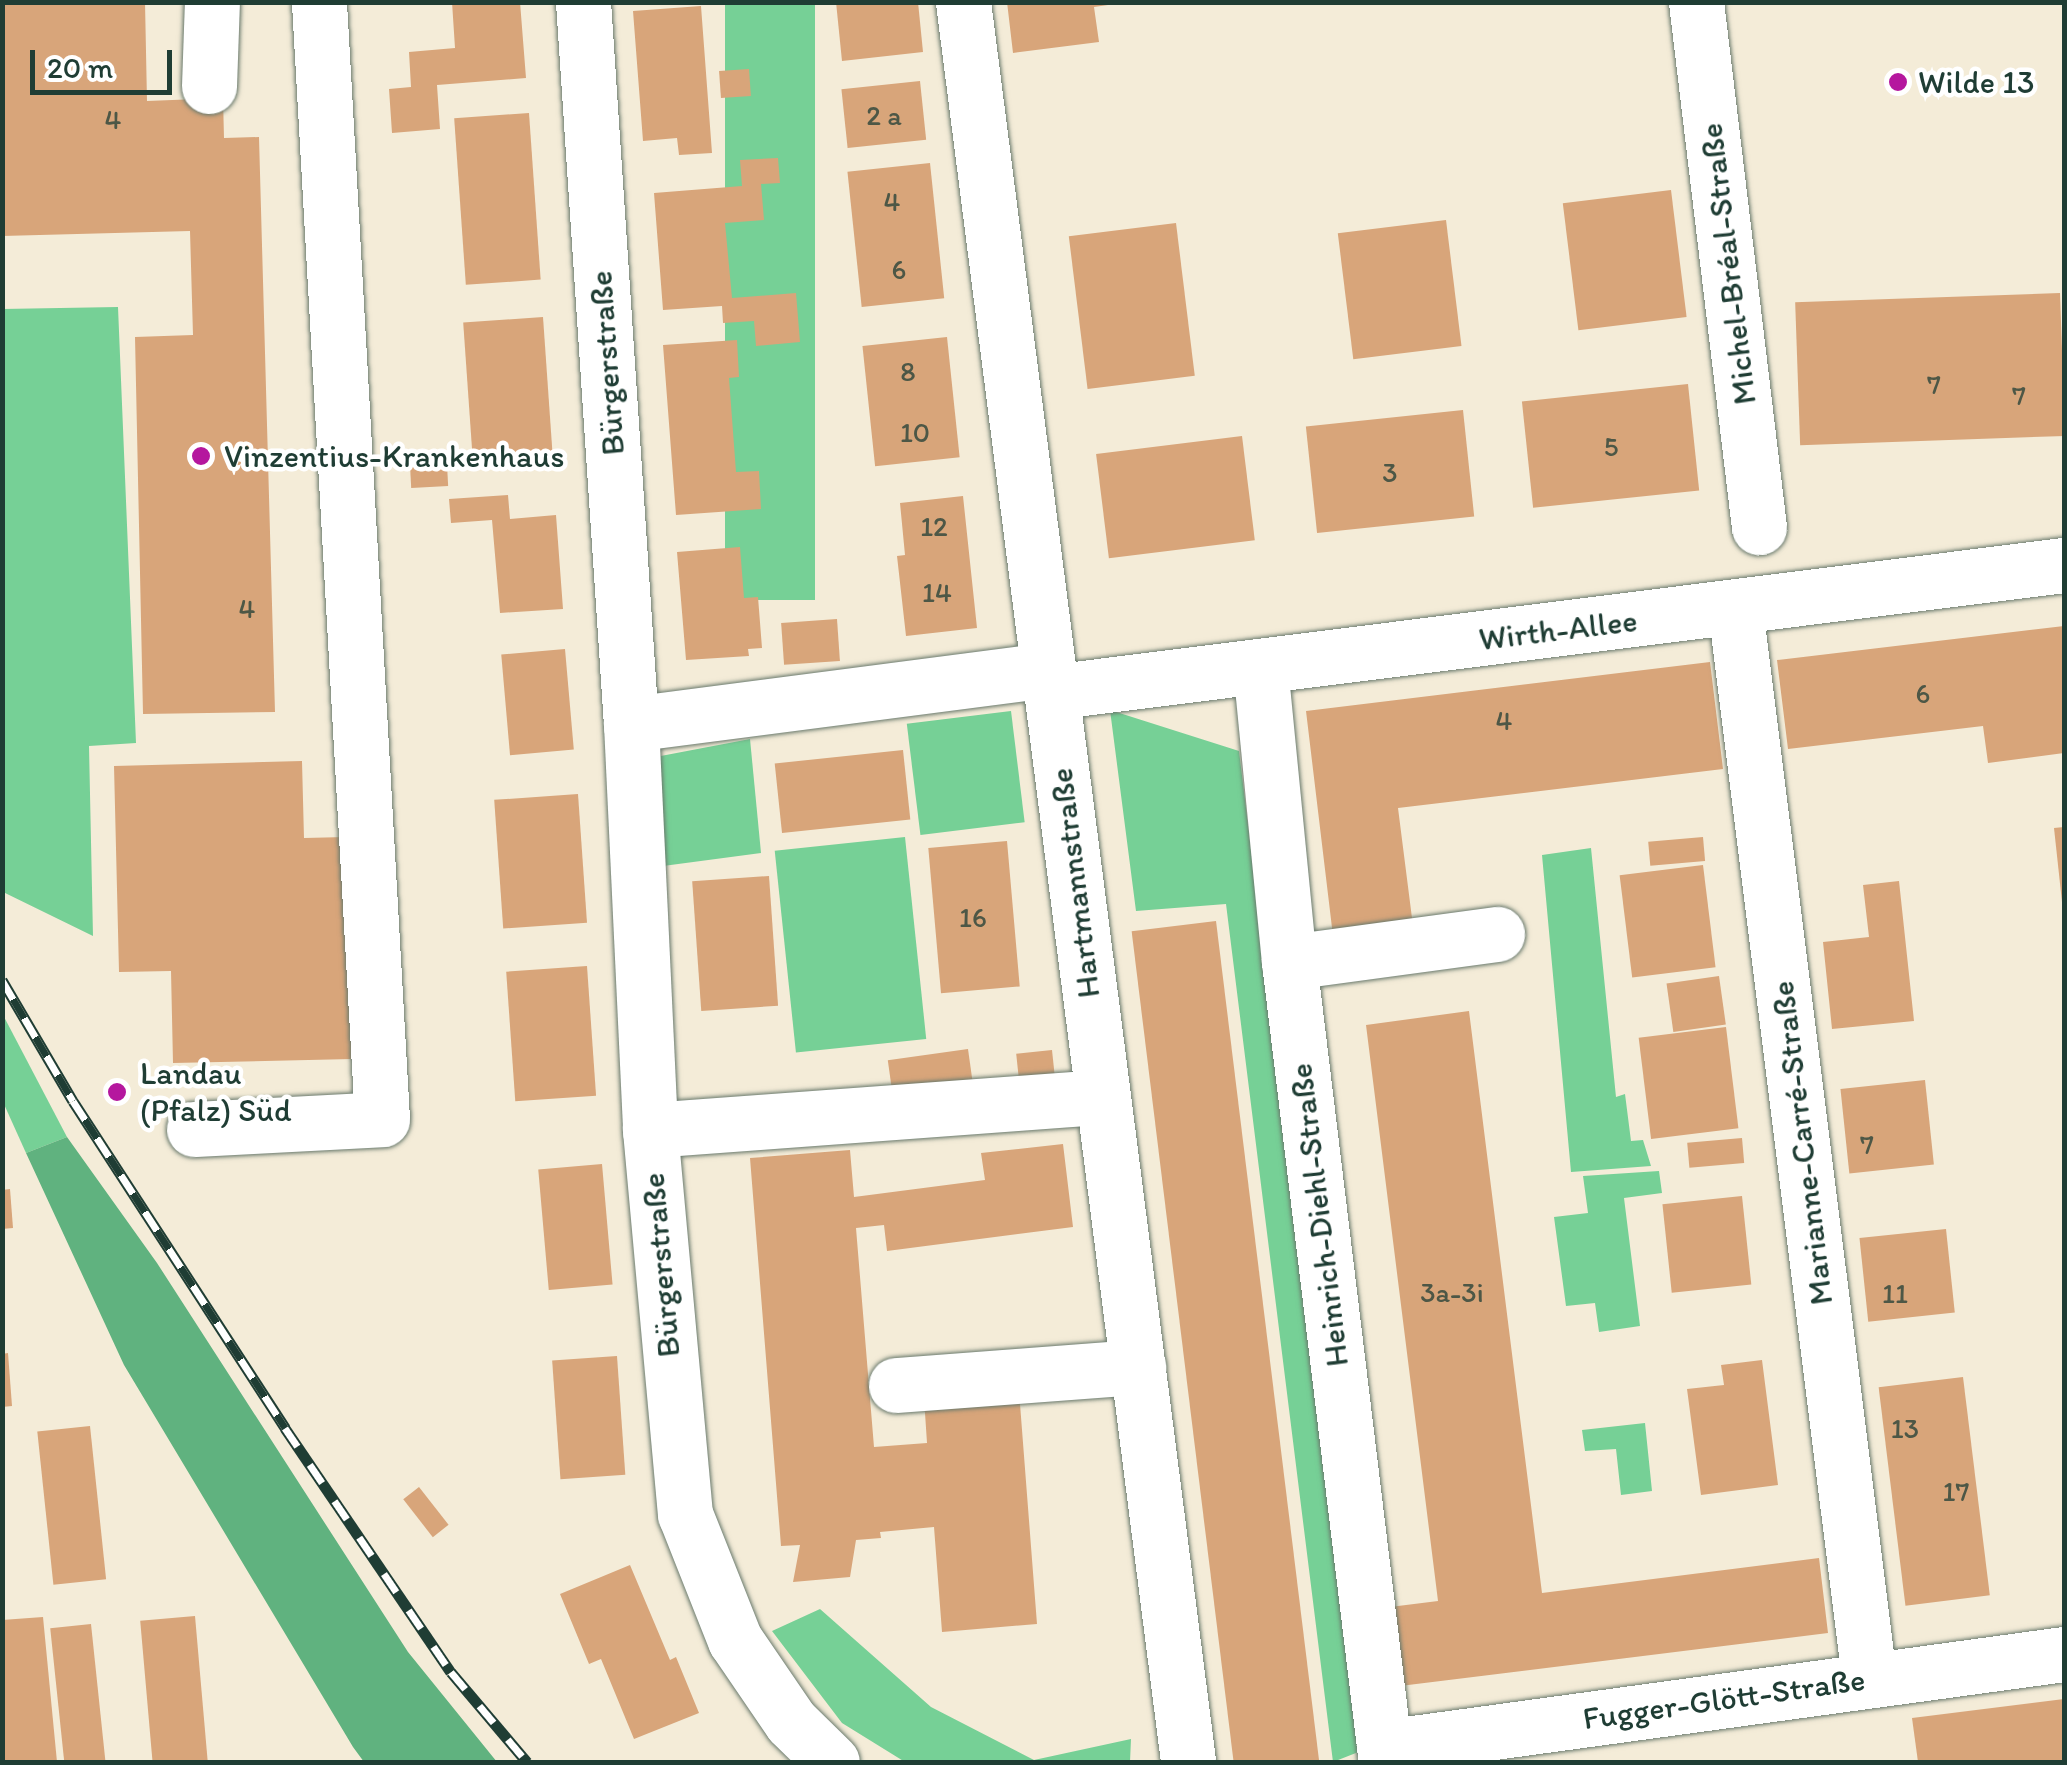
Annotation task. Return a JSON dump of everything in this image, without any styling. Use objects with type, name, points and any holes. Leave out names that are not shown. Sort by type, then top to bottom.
[{"type":"street","points":[[209,86],[212,2]]},
{"type":"street","points":[[194,1129],[382,1119],[320,2]]},
{"type":"street","name":"Bürgerstraße","points":[[582,2],[631,724],[650,1130],[684,1514],[735,1640],[791,1722],[832,1762]]},
{"type":"street","name":"Hartmannstraße","points":[[962,2],[1188,1762]]},
{"type":"street","name":"Michel-Bréal-Straße","points":[[1696,2],[1759,526]]},
{"type":"street","name":"Wirth-Allee","points":[[1050,681],[1260,666],[2064,565]]},
{"type":"street","name":"Marianne-Carré-Straße","points":[[1735,608],[1869,1678]]},
{"type":"street","name":"Heinrich-Diehl-Straße","points":[[1260,666],[1289,962],[1385,1754]]},
{"type":"street","points":[[631,724],[1050,681]]},
{"type":"street","points":[[1289,962],[1497,934]]},
{"type":"street","points":[[650,1130],[1101,1098]]},
{"type":"street","points":[[896,1384],[1138,1367]]},
{"type":"street","name":"Fugger-Glött-Straße","points":[[1385,1754],[1869,1678],[2064,1654]]},
{"type":"green space","points":[[725,3],[815,3],[815,600],[725,600]]},
{"type":"green space","points":[[118,307],[136,743],[89,746],[93,936],[3,892],[2,309]]},
{"type":"green space","points":[[1110,710],[1239,751],[1361,1751],[1333,1762],[1226,904],[1136,911]]},
{"type":"green space","points":[[1011,711],[1025,822],[920,835],[907,724]]},
{"type":"green space","points":[[750,739],[761,853],[648,868],[645,759]]},
{"type":"green space","points":[[905,837],[926,1039],[796,1053],[775,851]]},
{"type":"green space","points":[[1591,848],[1616,1097],[1625,1094],[1631,1141],[1643,1140],[1651,1166],[1571,1172],[1542,855]]},
{"type":"green space","points":[[2,1013],[67,1137],[26,1153],[3,1102]]},
{"type":"green space","points":[[67,1137],[157,1263],[408,1652],[497,1762],[364,1762],[353,1747],[124,1365],[26,1153]]},
{"type":"green space","points":[[1659,1171],[1662,1193],[1624,1198],[1640,1326],[1599,1332],[1595,1303],[1566,1306],[1554,1217],[1588,1213],[1583,1176]]},
{"type":"green space","points":[[1645,1423],[1652,1491],[1621,1495],[1616,1449],[1585,1451],[1582,1430]]},
{"type":"green space","points":[[820,1609],[931,1707],[1034,1760],[1131,1739],[1130,1762],[905,1762],[842,1723],[772,1631]]},
{"type":"building","points":[[2,2],[145,2],[147,101],[223,98],[224,138],[259,137],[275,712],[143,714],[135,337],[193,335],[190,231],[2,236]]},
{"type":"building","points":[[452,2],[520,2],[526,78],[437,85],[440,129],[392,133],[389,89],[411,87],[409,52],[455,48]]},
{"type":"building","points":[[836,2],[918,2],[923,52],[842,61]]},
{"type":"building","points":[[1007,2],[1108,5],[1094,7],[1099,42],[1013,53]]},
{"type":"building","points":[[701,6],[712,153],[679,155],[677,138],[643,141],[633,11]]},
{"type":"building","points":[[749,69],[751,96],[721,98],[719,71]]},
{"type":"building","points":[[920,81],[926,140],[848,148],[841,89]]},
{"type":"building","points":[[529,113],[541,280],[466,285],[454,118]]},
{"type":"building","points":[[778,158],[780,183],[761,184],[764,220],[725,223],[732,298],[796,293],[800,342],[756,346],[754,321],[723,323],[722,306],[663,310],[654,193],[742,186],[740,160]]},
{"type":"building","points":[[930,163],[944,298],[862,307],[847,172]]},
{"type":"building","points":[[1671,190],[1687,317],[1578,330],[1563,203]]},
{"type":"building","points":[[1446,220],[1461,346],[1353,359],[1338,233]]},
{"type":"building","points":[[1176,223],[1195,376],[1088,389],[1069,236]]},
{"type":"building","points":[[2060,293],[2064,436],[1800,445],[1795,302]]},
{"type":"building","points":[[543,317],[553,458],[473,463],[463,323]]},
{"type":"building","points":[[947,337],[960,457],[875,466],[862,346]]},
{"type":"building","points":[[737,340],[739,377],[729,378],[736,472],[759,471],[761,509],[676,515],[663,345]]},
{"type":"building","points":[[1688,384],[1699,490],[1533,508],[1522,401]]},
{"type":"building","points":[[1463,410],[1474,516],[1317,533],[1306,427]]},
{"type":"building","points":[[1242,436],[1255,540],[1109,558],[1096,454]]},
{"type":"building","points":[[447,464],[448,486],[411,488],[410,466]]},
{"type":"building","points":[[508,495],[510,519],[556,515],[563,609],[500,613],[492,520],[451,523],[449,499]]},
{"type":"building","points":[[963,496],[977,628],[906,636],[897,556],[905,555],[900,503]]},
{"type":"building","points":[[740,547],[744,598],[758,597],[762,648],[748,649],[749,656],[686,660],[677,552]]},
{"type":"building","points":[[837,619],[840,661],[784,665],[781,623]]},
{"type":"building","points":[[2064,626],[2064,753],[1988,763],[1983,726],[1788,749],[1777,660]]},
{"type":"building","points":[[565,649],[574,750],[510,755],[501,655]]},
{"type":"building","points":[[1710,662],[1723,769],[1398,808],[1413,926],[1333,936],[1306,711]]},
{"type":"building","points":[[903,750],[910,820],[782,833],[775,763]]},
{"type":"building","points":[[302,761],[304,838],[346,837],[352,1059],[173,1063],[171,971],[119,972],[114,766]]},
{"type":"building","points":[[578,794],[587,923],[503,929],[494,800]]},
{"type":"building","points":[[2064,827],[2064,902],[2062,902],[2054,828]]},
{"type":"building","points":[[1703,837],[1705,861],[1650,866],[1648,842]]},
{"type":"building","points":[[1007,841],[1020,986],[941,993],[928,848]]},
{"type":"building","points":[[1703,865],[1716,967],[1632,977],[1620,875]]},
{"type":"building","points":[[769,876],[778,1006],[701,1011],[692,881]]},
{"type":"building","points":[[1899,881],[1914,1021],[1832,1029],[1823,942],[1869,937],[1863,885]]},
{"type":"building","points":[[1216,921],[1319,1762],[1234,1762],[1132,931]]},
{"type":"building","points":[[587,966],[596,1096],[515,1101],[506,972]]},
{"type":"building","points":[[1719,976],[1726,1025],[1673,1032],[1667,983]]},
{"type":"building","points":[[1469,1011],[1542,1593],[1819,1558],[1828,1633],[1400,1686],[1390,1607],[1438,1601],[1366,1025]]},
{"type":"building","points":[[1726,1027],[1738,1128],[1651,1139],[1639,1038]]},
{"type":"building","points":[[968,1049],[973,1085],[893,1096],[888,1060]]},
{"type":"building","points":[[1052,1050],[1055,1079],[1019,1083],[1016,1054]]},
{"type":"building","points":[[1925,1080],[1934,1165],[1849,1173],[1840,1089]]},
{"type":"building","points":[[1742,1138],[1744,1163],[1689,1168],[1687,1143]]},
{"type":"building","points":[[1063,1144],[1073,1227],[887,1251],[884,1225],[856,1228],[874,1447],[927,1443],[924,1398],[1019,1391],[1037,1624],[942,1632],[934,1527],[880,1532],[881,1538],[856,1540],[850,1577],[793,1582],[800,1545],[781,1546],[750,1158],[850,1150],[854,1197],[985,1180],[981,1153]]},
{"type":"building","points":[[602,1164],[613,1285],[549,1290],[538,1170]]},
{"type":"building","points":[[10,1189],[13,1228],[2,1229],[2,1190]]},
{"type":"building","points":[[1742,1196],[1751,1285],[1672,1293],[1662,1204]]},
{"type":"building","points":[[1946,1229],[1955,1313],[1868,1322],[1859,1238]]},
{"type":"building","points":[[8,1353],[12,1406],[2,1407],[2,1354]]},
{"type":"building","points":[[617,1356],[625,1475],[560,1479],[552,1361]]},
{"type":"building","points":[[1762,1360],[1778,1485],[1701,1495],[1687,1389],[1724,1385],[1721,1365]]},
{"type":"building","points":[[1963,1377],[1990,1595],[1905,1606],[1879,1387]]},
{"type":"building","points":[[90,1426],[106,1579],[53,1585],[37,1432]]},
{"type":"building","points":[[419,1487],[449,1525],[433,1537],[403,1499]]},
{"type":"building","points":[[630,1565],[670,1660],[676,1657],[699,1713],[634,1739],[601,1659],[589,1664],[560,1594]]},
{"type":"building","points":[[195,1616],[208,1762],[153,1762],[140,1621]]},
{"type":"building","points":[[43,1617],[57,1762],[2,1762],[2,1620]]},
{"type":"building","points":[[91,1624],[106,1762],[64,1762],[50,1628]]},
{"type":"building","points":[[2064,1699],[2064,1762],[1918,1762],[1912,1718]]},
{"type":"railway","points":[[2,980],[73,1101],[285,1428],[451,1672],[527,1762]]},
{"type":"place","name":"Wilde 13","points":[[1898,82]]},
{"type":"place","name":"Vinzentius-Krankenhaus","points":[[201,456]]},
{"type":"place","name":"Landau (Pfalz) Süd","points":[[117,1092]]}]
